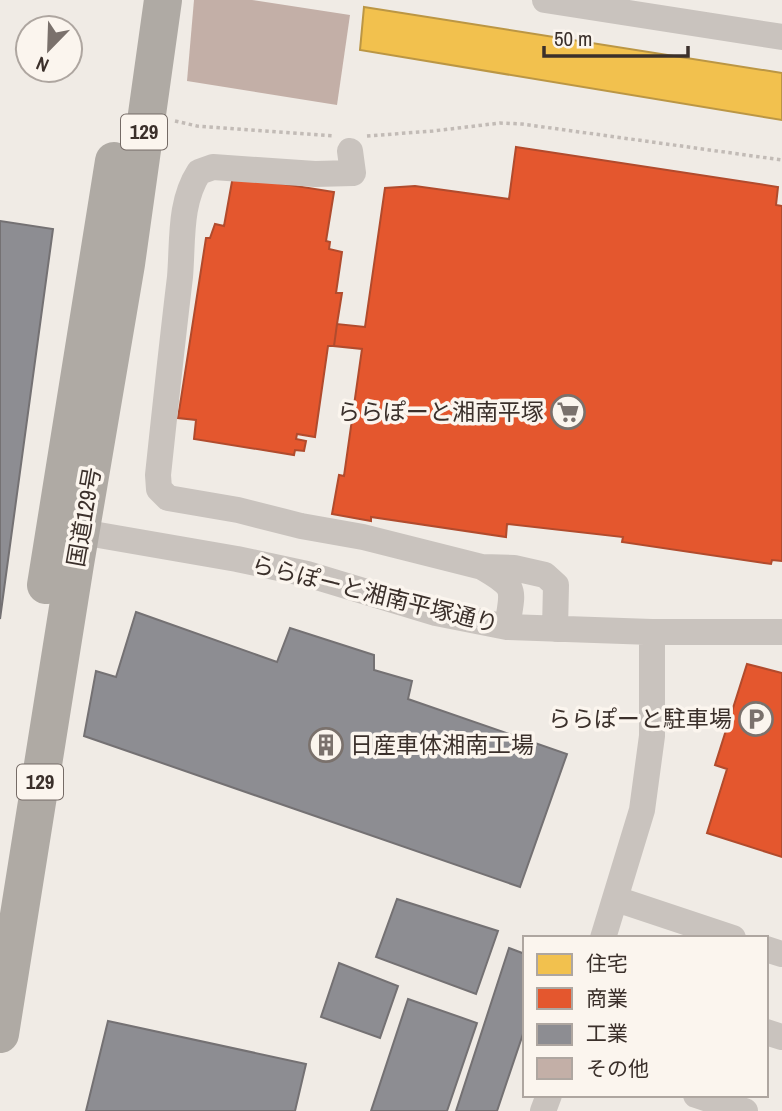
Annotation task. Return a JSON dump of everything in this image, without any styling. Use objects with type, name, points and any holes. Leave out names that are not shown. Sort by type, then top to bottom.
[{"type":"highway","name":"国道129号","points":[[0,1034],[8,936],[68,529],[139,0]]},
{"type":"highway","name":"国道129号","points":[[0,885],[68,529],[126,264],[163,0]]},
{"type":"street","points":[[545,0],[782,37]]},
{"type":"street","points":[[352,142],[354,173],[315,174],[213,167],[199,172],[193,181],[183,217],[182,258],[158,475],[159,489],[168,498],[363,537],[482,567],[514,568],[545,575],[556,585],[555,629]]},
{"type":"street","name":"ららぽーと湘南平塚通り","points":[[68,529],[307,574],[436,613],[507,627],[652,632],[782,632]]},
{"type":"street","points":[[482,567],[508,583],[512,593],[507,627]]},
{"type":"street","points":[[604,936],[642,810],[652,736],[652,632]]},
{"type":"street","points":[[617,899],[727,936]]},
{"type":"street","points":[[702,1097],[744,1111]]},
{"type":"path","points":[[172,121],[197,127],[352,142],[500,123],[522,124],[782,160]]},
{"type":"building: 住宅","points":[[364,7],[782,73],[782,120],[360,50]]},
{"type":"building: 商業","name":"ららぽーと湘南平塚","points":[[516,147],[778,187],[776,205],[782,206],[782,561],[772,560],[771,564],[622,542],[623,537],[507,524],[506,537],[371,517],[371,521],[332,514],[339,475],[344,476],[362,349],[334,346],[337,324],[365,327],[385,188],[415,186],[509,199]]},
{"type":"building: 商業","points":[[233,176],[334,192],[326,241],[330,242],[329,249],[342,252],[336,293],[342,293],[334,346],[328,346],[315,437],[297,434],[296,439],[306,441],[304,451],[295,450],[294,455],[194,439],[196,420],[178,418],[206,238],[210,238],[215,224],[224,226]]},
{"type":"building: 商業","name":"ららぽーと駐車場","points":[[747,664],[782,673],[782,857],[707,833],[727,769],[715,765]]},
{"type":"building: 工業","points":[[0,221],[53,229],[0,619]]},
{"type":"building: 工業","name":"日産車体湘南工場","points":[[136,612],[277,662],[290,628],[374,655],[374,670],[412,681],[408,699],[567,754],[520,887],[84,736],[96,671],[116,677]]},
{"type":"building: 工業","points":[[397,899],[498,931],[476,994],[376,957]]},
{"type":"building: 工業","points":[[509,948],[523,953],[523,1034],[497,1111],[456,1111]]},
{"type":"building: 工業","points":[[339,963],[398,986],[380,1038],[321,1017]]},
{"type":"building: 工業","points":[[408,999],[477,1023],[447,1111],[371,1111]]},
{"type":"building: 工業","points":[[108,1021],[306,1064],[295,1111],[86,1111]]},
{"type":"building: その他","points":[[194,0],[252,0],[350,15],[337,105],[187,81]]},
{"type":"place","name":"ららぽーと湘南平塚","points":[[568,412]]},
{"type":"place","name":"ららぽーと駐車場","points":[[756,719]]},
{"type":"place","name":"日産車体湘南工場","points":[[326,745]]}]
